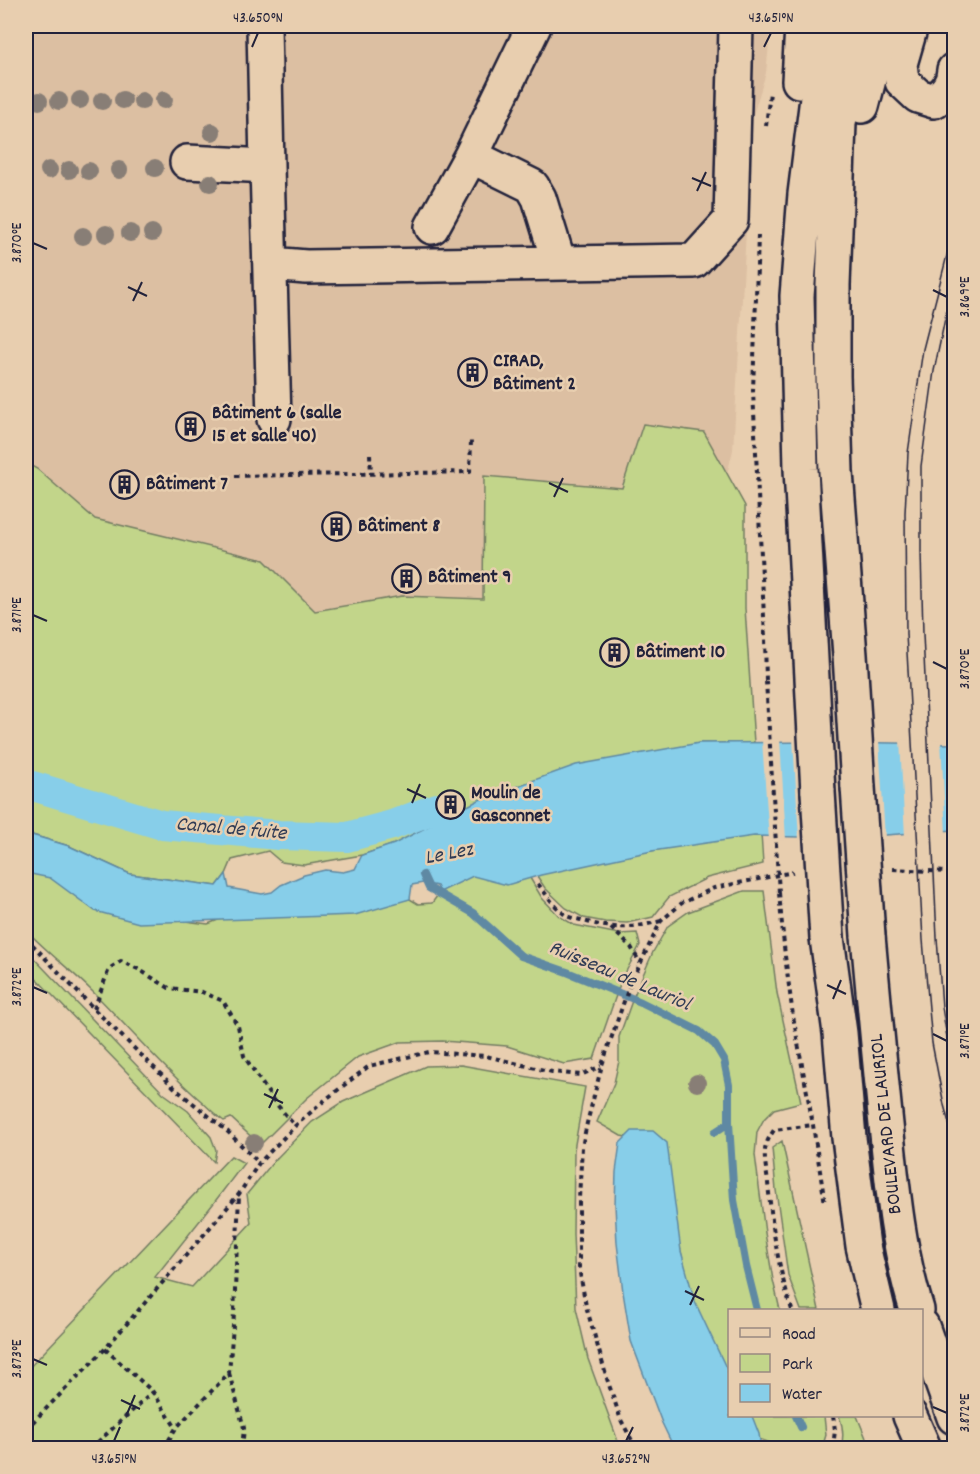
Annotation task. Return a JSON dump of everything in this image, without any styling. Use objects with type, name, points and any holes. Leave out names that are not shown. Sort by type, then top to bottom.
[{"type":"main road","points":[[264,26],[274,418]]},
{"type":"main road","points":[[432,227],[471,156],[534,26]]},
{"type":"main road","points":[[271,264],[306,267],[694,261],[731,220],[736,26]]},
{"type":"main road","points":[[802,26],[797,107],[805,194]]},
{"type":"main road","points":[[805,194],[826,26]]},
{"type":"main road","points":[[833,376],[833,285],[839,123],[856,26]]},
{"type":"main road","points":[[833,376],[847,176],[859,116],[883,26]]},
{"type":"main road","points":[[911,26],[900,64],[902,81],[918,96],[934,100],[945,94],[954,78],[954,70]]},
{"type":"main road","points":[[471,156],[532,186],[539,198],[559,263]]},
{"type":"main road","points":[[187,162],[267,166]]},
{"type":"main road","name":"BOULEVARD DE LAURIOL","points":[[805,194],[797,296],[801,469],[827,938],[840,1033],[849,1138],[861,1235],[878,1309]]},
{"type":"main road","name":"BOULEVARD DE LAURIOL","points":[[833,376],[836,472],[876,1030],[894,1195],[909,1284],[916,1309]]},
{"type":"main road","points":[[923,1332],[954,1417]]},
{"type":"main road","points":[[910,1417],[924,1449]]},
{"type":"path","points":[[766,131],[771,84]]},
{"type":"path","points":[[758,233],[753,391],[766,681],[779,893],[793,1017],[813,1125],[774,1130],[768,1138],[765,1152],[769,1198],[783,1285],[791,1309]]},
{"type":"path","points":[[236,476],[470,472],[471,440]]},
{"type":"path","points":[[370,454],[371,474]]},
{"type":"path","points":[[890,869],[952,871],[954,875]]},
{"type":"path","points":[[636,1449],[621,1419],[608,1382],[586,1306],[579,1268],[582,1147],[586,1123],[602,1065],[629,987],[661,921],[682,903],[714,888],[800,871]]},
{"type":"path","points":[[538,884],[567,916],[595,925],[639,927],[661,921]]},
{"type":"path","points":[[610,927],[631,947],[640,964]]},
{"type":"path","points":[[26,938],[178,1091],[226,1130],[259,1163]]},
{"type":"path","points":[[94,1009],[109,969],[121,961],[169,988],[202,992],[223,1001],[238,1026],[244,1056],[273,1100],[295,1126]]},
{"type":"path","points":[[26,1429],[105,1349],[239,1194],[259,1163],[295,1126],[369,1066],[429,1052],[486,1056],[552,1072],[581,1075],[602,1065]]},
{"type":"path","points":[[239,1194],[229,1373],[244,1428],[242,1449]]},
{"type":"path","points":[[105,1349],[153,1392],[176,1428]]},
{"type":"path","points":[[164,1449],[176,1428],[229,1373]]},
{"type":"path","points":[[92,1449],[153,1392]]},
{"type":"path","points":[[833,1417],[835,1430],[833,1449]]},
{"type":"shaded area","points":[[26,26],[771,26],[766,73],[753,115],[733,450],[705,565],[675,666],[26,636]]},
{"type":"green space","points":[[643,424],[704,432],[745,506],[745,608],[754,743],[699,743],[362,855],[304,865],[281,862],[268,851],[232,860],[217,886],[130,874],[69,846],[32,835],[26,828],[26,463],[37,469],[95,519],[264,560],[315,611],[402,596],[483,599],[484,476],[622,488]]},
{"type":"green space","points":[[761,833],[763,864],[707,878],[669,897],[653,917],[627,923],[584,918],[566,908],[545,888],[533,870]]},
{"type":"green space","points":[[474,865],[527,873],[542,898],[559,916],[574,925],[619,934],[637,933],[640,945],[621,981],[594,1059],[564,1064],[507,1046],[443,1041],[400,1042],[358,1057],[307,1098],[260,1145],[231,1118],[224,1121],[215,1114],[159,1061],[93,992],[26,930],[26,867],[146,916],[208,924],[265,902],[386,902],[410,899],[418,904],[432,903],[440,892]]},
{"type":"green space","points":[[744,891],[764,891],[777,993],[801,1102],[774,1109],[764,1119],[757,1132],[755,1155],[765,1233],[780,1309],[728,1309],[728,1376],[691,1295],[656,1143],[621,1136],[597,1122],[614,1083],[619,1061],[619,1037],[633,998],[653,952],[668,926],[688,912]]},
{"type":"green space","points":[[26,950],[163,1093],[188,1111],[211,1137],[216,1150],[214,1162],[26,968]]},
{"type":"green space","points":[[461,1065],[585,1087],[574,1150],[573,1234],[576,1308],[588,1359],[622,1448],[26,1448],[26,1371],[231,1156],[244,1163],[155,1277],[192,1287],[251,1223],[247,1194],[274,1161],[312,1122],[343,1102],[426,1066]]},
{"type":"green space","points":[[782,1141],[819,1309],[801,1309],[788,1275],[772,1148]]},
{"type":"green space","points":[[749,1417],[824,1417],[826,1435],[822,1448],[782,1448],[759,1439]]},
{"type":"green space","points":[[839,1417],[857,1417],[870,1448],[841,1448],[843,1432]]},
{"type":"water","name":"Le Lez","points":[[699,743],[954,744],[954,830],[844,838],[754,836],[652,851],[541,875],[507,885],[473,876],[440,892],[437,886],[423,883],[412,885],[410,899],[355,915],[139,923],[95,911],[50,878],[26,873],[26,828],[32,835],[69,846],[130,874],[217,886],[226,874],[229,888],[262,894],[272,892],[281,885],[304,875],[325,870],[343,872],[355,869],[362,855],[394,844],[479,800],[576,765]]},
{"type":"water","points":[[632,1131],[653,1131],[667,1143],[681,1251],[695,1302],[728,1372],[728,1417],[752,1417],[759,1434],[761,1448],[674,1448],[662,1423],[631,1341],[623,1292],[615,1205],[620,1143]]},
{"type":"pier","points":[[780,739],[786,840],[769,840],[762,740]]},
{"type":"pier","points":[[793,739],[879,740],[885,838],[844,841],[799,840]]},
{"type":"pier","points":[[900,740],[941,741],[946,834],[905,837]]},
{"type":"waterway","name":"Canal de fuite","points":[[26,784],[162,825],[279,835],[347,837],[392,825],[437,808]]},
{"type":"waterway","name":"Ruisseau de Lauriol","points":[[423,875],[429,888],[473,913],[521,956],[641,1002],[699,1031],[715,1045],[724,1060],[729,1085],[734,1200],[757,1309]]},
{"type":"waterway","points":[[715,1132],[729,1123]]},
{"type":"waterway","name":"Ruisseau de Lauriol","points":[[796,1417],[801,1427]]},
{"type":"tram line","points":[[954,228],[923,349],[908,453],[905,513],[906,634],[923,940],[932,1043],[944,1105],[954,1141]]},
{"type":"tram line","points":[[954,276],[934,371],[921,466],[923,634],[937,938],[942,1007],[954,1080]]},
{"type":"place","name":"CIRAD, Bâtiment 2","points":[[472,373]]},
{"type":"place","name":"Bâtiment 6 (salle 15 et salle 40)","points":[[191,426]]},
{"type":"place","name":"Bâtiment 7","points":[[125,485]]},
{"type":"place","name":"Bâtiment 8","points":[[337,527]]},
{"type":"place","name":"Bâtiment 9","points":[[407,578]]},
{"type":"place","name":"Bâtiment 10","points":[[615,653]]},
{"type":"place","name":"Moulin de Gasconnet","points":[[450,805]]}]
